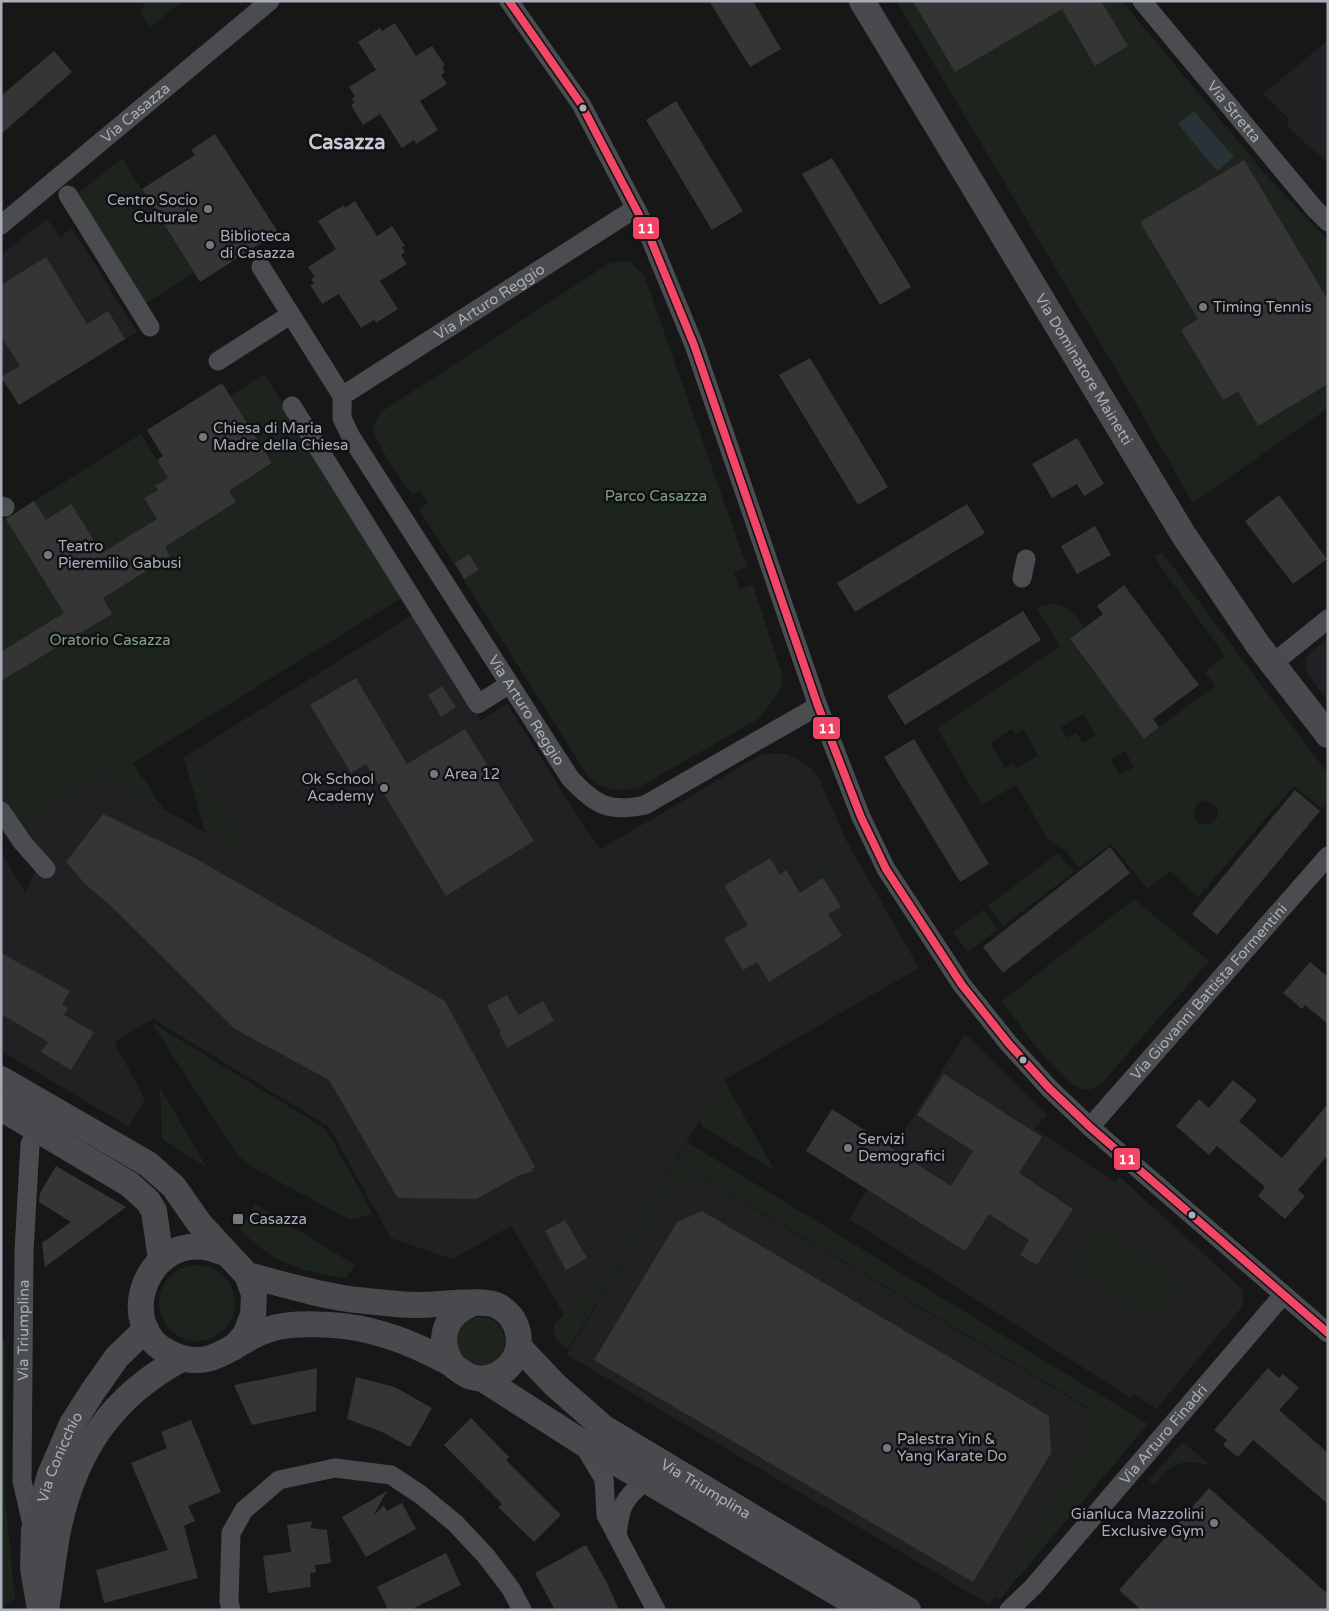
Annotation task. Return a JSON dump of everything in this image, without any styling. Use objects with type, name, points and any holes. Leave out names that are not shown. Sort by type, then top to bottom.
[{"type":"main road","name":"Via Dominatore Mainetti","points":[[862,1],[1183,534],[1272,664],[1326,731]]},
{"type":"main road","name":"Via Triumplina","points":[[1,1079],[152,1167],[174,1187],[225,1253],[237,1262],[247,1275],[254,1294],[253,1316],[245,1335],[230,1350]]},
{"type":"main road","points":[[1,1108],[129,1184],[148,1201],[154,1210],[161,1259]]},
{"type":"main road","name":"Via Triumplina","points":[[225,1253],[203,1246],[181,1249],[161,1259],[151,1270],[143,1284],[140,1299],[141,1314],[146,1329],[155,1342],[167,1352],[181,1359],[207,1360],[270,1329],[320,1324],[356,1328],[404,1339],[451,1363],[460,1372],[472,1377],[483,1378],[583,1443],[866,1610]]},
{"type":"main road","name":"Via Triumplina","points":[[247,1275],[354,1300],[416,1305],[484,1302],[496,1305],[507,1312],[516,1328],[519,1347],[554,1384],[604,1428],[908,1610]]},
{"type":"main road","points":[[451,1363],[445,1352],[443,1340],[445,1328],[451,1317],[460,1309],[471,1304]]},
{"type":"main road","name":"Via Conicchio","points":[[40,1610],[33,1568],[34,1531],[50,1475],[72,1424],[117,1356],[146,1329]]},
{"type":"main road","points":[[483,1378],[496,1376],[507,1369],[519,1347]]},
{"type":"main road","name":"Via Conicchio","points":[[46,1610],[59,1526],[70,1486],[93,1435],[116,1407],[140,1385],[181,1359]]},
{"type":"street","name":"Via Casazza","points":[[1,225],[270,1]]},
{"type":"street","points":[[510,1],[581,104],[636,208],[694,345],[818,706],[862,817],[886,869],[925,932],[962,985],[1009,1044],[1049,1088],[1090,1127],[1328,1333]]},
{"type":"street","name":"Via Stretta","points":[[1142,1],[1314,208],[1328,222]]},
{"type":"street","points":[[68,195],[150,327]]},
{"type":"street","name":"Via Arturo Reggio","points":[[342,396],[636,208]]},
{"type":"street","name":"Via Arturo Reggio","points":[[261,267],[342,396],[342,418],[351,437],[570,778],[587,796],[605,807],[626,809],[645,805],[818,706]]},
{"type":"street","points":[[218,361],[290,315]]},
{"type":"street","points":[[292,406],[478,704],[505,688]]},
{"type":"street","points":[[1022,578],[1026,559]]},
{"type":"street","points":[[1272,664],[1328,619]]},
{"type":"street","points":[[1,811],[23,843],[46,869]]},
{"type":"street","name":"Via Giovanni Battista Formentini","points":[[1090,1127],[1328,856]]},
{"type":"street","name":"Via Triumplina","points":[[34,1531],[22,1481],[22,1384],[24,1251],[30,1144],[37,1129]]},
{"type":"street","name":"Via Arturo Finadri","points":[[1009,1610],[1020,1603],[1283,1295]]},
{"type":"street","points":[[583,1443],[604,1480],[606,1515],[656,1610]]},
{"type":"street","points":[[231,1610],[229,1601],[231,1533],[244,1510],[279,1480],[335,1468],[391,1475],[421,1495],[455,1523],[486,1556],[511,1589],[522,1610]]},
{"type":"street","points":[[617,1536],[619,1512],[629,1494],[646,1481]]},
{"type":"shaded area","points":[[1328,40],[1328,164],[1286,125],[1290,120],[1263,94]]},
{"type":"shaded area","points":[[1194,111],[1234,157],[1217,171],[1178,124]]},
{"type":"shaded area","points":[[47,219],[60,237],[72,228],[137,332],[19,405],[1,377],[1,255]]},
{"type":"shaded area","points":[[414,614],[481,720],[507,704],[587,831],[601,849],[762,754],[786,754],[800,760],[820,780],[846,840],[919,968],[724,1080],[601,1282],[564,1315],[511,1226],[452,1259],[391,1238],[329,1127],[153,1019],[114,1042],[145,1099],[129,1127],[1,1051],[1,852],[25,892],[43,856],[23,822],[98,775],[251,856],[187,755]],"holes":[[[827,861],[832,870],[800,889],[795,881]]]},
{"type":"shaded area","points":[[1328,637],[1328,702],[1307,673],[1305,664],[1307,657]]},
{"type":"shaded area","points":[[965,1034],[1047,1115],[1034,1128],[1115,1182],[1120,1177],[1241,1288],[1244,1302],[1241,1308],[1156,1409],[1134,1394],[1131,1398],[849,1219]]},
{"type":"shaded area","points":[[695,1177],[701,1177],[1089,1409],[1084,1449],[990,1605],[566,1354],[664,1197],[675,1187]]},
{"type":"green space","points":[[145,1],[182,1],[150,27],[141,15]]},
{"type":"green space","name":"Timing Tennis","points":[[896,1],[1122,1],[1271,181],[1328,240],[1328,408],[1193,503],[1119,374]]},
{"type":"green space","points":[[122,158],[194,273],[145,304],[76,195]]},
{"type":"green space","name":"Parco Casazza","points":[[621,261],[630,262],[644,275],[747,567],[734,572],[740,589],[753,585],[782,675],[782,685],[778,694],[758,719],[639,787],[625,790],[600,786],[589,778],[419,509],[428,503],[420,491],[412,495],[384,453],[374,430],[376,420],[381,412],[608,264]]},
{"type":"green space","name":"Oratorio Casazza","points":[[264,374],[403,597],[133,763],[164,810],[98,775],[23,822],[44,856],[38,852],[1,800],[1,522],[141,434],[168,478],[156,486],[157,490],[144,499],[152,511],[165,502],[165,547],[236,502],[229,491],[272,464],[230,396]]},
{"type":"green space","points":[[1162,552],[1328,774],[1328,802],[1322,809],[1294,786],[1198,897],[1170,871],[1147,889],[1111,844],[1079,868],[1067,852],[1048,839],[1016,785],[982,805],[937,728],[1060,646],[1036,608],[1044,605],[1052,604],[1065,607],[1080,621],[1085,628],[1070,640],[1144,738],[1215,686],[1205,672],[1225,656],[1154,557]],"holes":[[[1083,714],[1096,735],[1083,743],[1076,733],[1067,738],[1061,727]],[[1012,729],[1016,734],[1023,729],[1038,755],[1017,768],[1013,763],[1005,768],[990,743]],[[1125,751],[1134,767],[1119,775],[1110,759]],[[1206,800],[1217,808],[1218,816],[1212,823],[1203,824],[1197,822],[1193,812],[1198,803]]]},
{"type":"green space","points":[[187,755],[252,857],[205,832],[184,758]]},
{"type":"green space","points":[[1058,853],[1074,872],[1003,926],[988,906]]},
{"type":"green space","points":[[827,861],[832,869],[800,889],[795,881]]},
{"type":"green space","points":[[1134,899],[1209,961],[1101,1084],[1091,1089],[1083,1089],[1074,1085],[1052,1065],[1002,1001]]},
{"type":"green space","points":[[983,910],[998,929],[968,952],[953,932]]},
{"type":"green space","points":[[151,1022],[326,1129],[373,1214],[350,1220],[254,1168],[238,1156]]},
{"type":"green space","points":[[724,1080],[774,1170],[702,1126],[700,1120]]},
{"type":"green space","points":[[160,1088],[207,1168],[162,1139]]},
{"type":"green space","points":[[687,1142],[1148,1424],[999,1600],[995,1597],[1084,1449],[1089,1408],[702,1177],[687,1180],[664,1197],[568,1349],[556,1340],[554,1324],[601,1282]]},
{"type":"green space","points":[[255,1204],[355,1265],[346,1278],[301,1269],[288,1264],[253,1242],[240,1230]]},
{"type":"green space","points":[[1096,1224],[1181,1278],[1154,1322],[1068,1268]]},
{"type":"green space","points":[[197,1265],[211,1268],[224,1276],[232,1289],[235,1303],[232,1317],[224,1330],[211,1338],[197,1341],[183,1338],[170,1330],[162,1317],[159,1303],[162,1289],[170,1276],[183,1268]]},
{"type":"green space","points":[[481,1317],[490,1319],[498,1324],[503,1332],[505,1341],[503,1350],[498,1358],[490,1363],[481,1365],[472,1363],[464,1358],[459,1350],[457,1341],[459,1332],[464,1324],[472,1319]]},
{"type":"green space","points":[[1,1340],[5,1340],[5,1496],[15,1599],[1,1608]]},
{"type":"green space","points":[[1183,1442],[1212,1467],[1193,1462],[1179,1464],[1167,1471],[1154,1485],[1149,1480]]},
{"type":"building","points":[[709,1],[753,1],[781,49],[750,67]]},
{"type":"building","points":[[913,1],[1101,1],[1128,46],[1095,66],[1062,9],[955,72]]},
{"type":"building","points":[[395,23],[416,56],[432,46],[445,65],[442,67],[445,72],[441,75],[447,84],[420,101],[438,130],[416,144],[414,140],[402,148],[380,114],[363,125],[351,105],[354,103],[352,99],[355,96],[349,87],[376,70],[358,42],[380,28],[382,31]]},
{"type":"building","points":[[54,51],[72,72],[1,134],[1,96]]},
{"type":"building","points":[[676,101],[743,211],[712,230],[646,120]]},
{"type":"building","name":"Centro Socio Culturale","points":[[215,134],[278,232],[200,282],[142,189],[195,155],[191,150]]},
{"type":"building","points":[[832,158],[911,287],[880,305],[802,174]]},
{"type":"building","points":[[1244,160],[1328,300],[1328,384],[1258,426],[1238,391],[1223,400],[1181,330],[1198,319],[1140,222]]},
{"type":"building","points":[[355,201],[377,236],[392,226],[405,246],[402,247],[405,252],[401,255],[407,264],[380,281],[398,309],[376,323],[374,320],[361,328],[339,294],[322,304],[310,285],[314,284],[311,279],[315,277],[308,267],[336,249],[318,221],[344,205],[345,208]]},
{"type":"building","points":[[46,257],[87,324],[108,311],[125,339],[19,405],[1,377],[20,366],[1,336],[1,285]]},
{"type":"building","points":[[810,358],[888,487],[858,505],[779,375]]},
{"type":"building","points":[[222,383],[272,463],[229,491],[236,502],[165,547],[170,556],[103,598],[112,614],[1,681],[1,652],[64,613],[6,519],[34,501],[46,520],[71,504],[102,553],[157,519],[144,498],[158,490],[155,486],[168,478],[157,460],[163,456],[147,430]]},
{"type":"building","points":[[1077,438],[1104,484],[1084,496],[1077,484],[1052,498],[1032,464]]},
{"type":"building","points":[[1279,495],[1327,559],[1293,584],[1245,521]]},
{"type":"building","points":[[967,504],[985,533],[855,612],[837,583]]},
{"type":"building","points":[[1095,526],[1111,555],[1077,574],[1061,546]]},
{"type":"building","points":[[469,554],[479,570],[464,579],[455,563]]},
{"type":"building","points":[[1124,585],[1199,685],[1153,719],[1159,727],[1144,739],[1070,639],[1103,614],[1097,606]]},
{"type":"building","points":[[1023,611],[1041,640],[905,725],[887,696]]},
{"type":"building","points":[[356,678],[407,764],[465,729],[534,841],[446,896],[366,764],[351,773],[310,705]]},
{"type":"building","points":[[442,686],[456,707],[441,717],[428,695]]},
{"type":"building","points":[[914,739],[989,864],[960,882],[884,757]]},
{"type":"building","points":[[1295,790],[1320,811],[1217,935],[1192,914]]},
{"type":"building","points":[[103,814],[191,856],[445,1001],[535,1167],[532,1169],[534,1171],[520,1175],[476,1199],[398,1198],[329,1080],[235,1029],[110,905],[87,886],[66,862]]},
{"type":"building","points":[[1110,847],[1130,873],[1003,973],[983,947]]},
{"type":"building","points":[[770,858],[780,875],[786,870],[800,893],[823,878],[841,907],[828,914],[842,936],[769,982],[757,962],[743,970],[724,939],[748,925],[724,886]]},
{"type":"building","points":[[1,953],[70,991],[62,1004],[68,1008],[64,1015],[94,1032],[71,1070],[41,1052],[48,1042],[1,1014]]},
{"type":"building","points":[[1310,962],[1328,977],[1328,1024],[1305,1005],[1302,1009],[1283,993]]},
{"type":"building","points":[[507,995],[518,1015],[543,1001],[554,1021],[507,1048],[487,1006]]},
{"type":"building","points":[[944,1074],[1042,1137],[1019,1173],[1073,1209],[1037,1265],[1020,1255],[1029,1240],[989,1214],[965,1251],[806,1151],[832,1109],[951,1186],[973,1151],[917,1115]]},
{"type":"building","points":[[1233,1080],[1257,1100],[1239,1121],[1282,1158],[1328,1104],[1328,1155],[1298,1190],[1305,1196],[1285,1219],[1258,1196],[1265,1187],[1217,1146],[1209,1155],[1176,1126],[1199,1099],[1209,1108]]},
{"type":"building","points":[[56,1166],[126,1207],[45,1267],[42,1243],[71,1222],[39,1202],[40,1193]]},
{"type":"building","points":[[702,1211],[1049,1416],[1051,1453],[973,1582],[594,1360],[677,1222]]},
{"type":"building","points":[[565,1220],[587,1258],[566,1270],[545,1231]]},
{"type":"building","points":[[317,1368],[316,1411],[252,1425],[234,1385]]},
{"type":"building","points":[[1268,1368],[1279,1378],[1283,1374],[1299,1388],[1279,1410],[1328,1453],[1328,1504],[1253,1440],[1238,1457],[1223,1445],[1227,1440],[1214,1430]]},
{"type":"building","points":[[356,1377],[395,1387],[432,1408],[410,1447],[382,1432],[347,1419]]},
{"type":"building","points":[[471,1418],[509,1457],[506,1460],[561,1515],[534,1542],[498,1507],[502,1504],[444,1445]]},
{"type":"building","points":[[191,1420],[221,1492],[188,1506],[195,1521],[184,1526],[198,1578],[104,1603],[96,1570],[168,1550],[131,1463],[167,1448],[161,1432]]},
{"type":"building","points":[[1209,1488],[1328,1594],[1328,1610],[1141,1610],[1119,1590]]},
{"type":"building","points":[[387,1491],[373,1516],[384,1505],[387,1511],[402,1503],[416,1529],[366,1557],[342,1517]]},
{"type":"building","points":[[312,1521],[311,1528],[327,1530],[331,1563],[315,1565],[316,1572],[310,1573],[311,1587],[268,1593],[263,1556],[291,1552],[287,1525]]},
{"type":"building","points":[[586,1545],[606,1581],[619,1610],[555,1610],[535,1573]]},
{"type":"building","points":[[446,1553],[461,1585],[410,1610],[388,1610],[377,1587]]},
{"type":"transit line","name":"11","points":[[509,1],[581,104],[646,228],[694,345],[818,706],[861,817],[886,869],[962,985],[1009,1044],[1049,1088],[1090,1127],[1328,1333]]},
{"type":"place","name":"Centro Socio Culturale","points":[[208,209]]},
{"type":"place","name":"Biblioteca di Casazza","points":[[210,245]]},
{"type":"place","name":"Timing Tennis","points":[[1203,307]]},
{"type":"place","name":"Chiesa di Maria Madre della Chiesa","points":[[203,437]]},
{"type":"place","name":"Teatro Pieremilio Gabusi","points":[[48,555]]},
{"type":"place","name":"Area 12","points":[[434,774]]},
{"type":"place","name":"Ok School Academy","points":[[384,788]]},
{"type":"place","name":"Servizi Demografici","points":[[848,1148]]},
{"type":"place","name":"Casazza","points":[[238,1219]]},
{"type":"place","name":"Palestra Yin & Yang Karate Do","points":[[887,1448]]},
{"type":"place","name":"Gianluca Mazzolini Exclusive Gym","points":[[1214,1523]]},
{"type":"district","name":"Casazza","points":[[347,142]]}]
